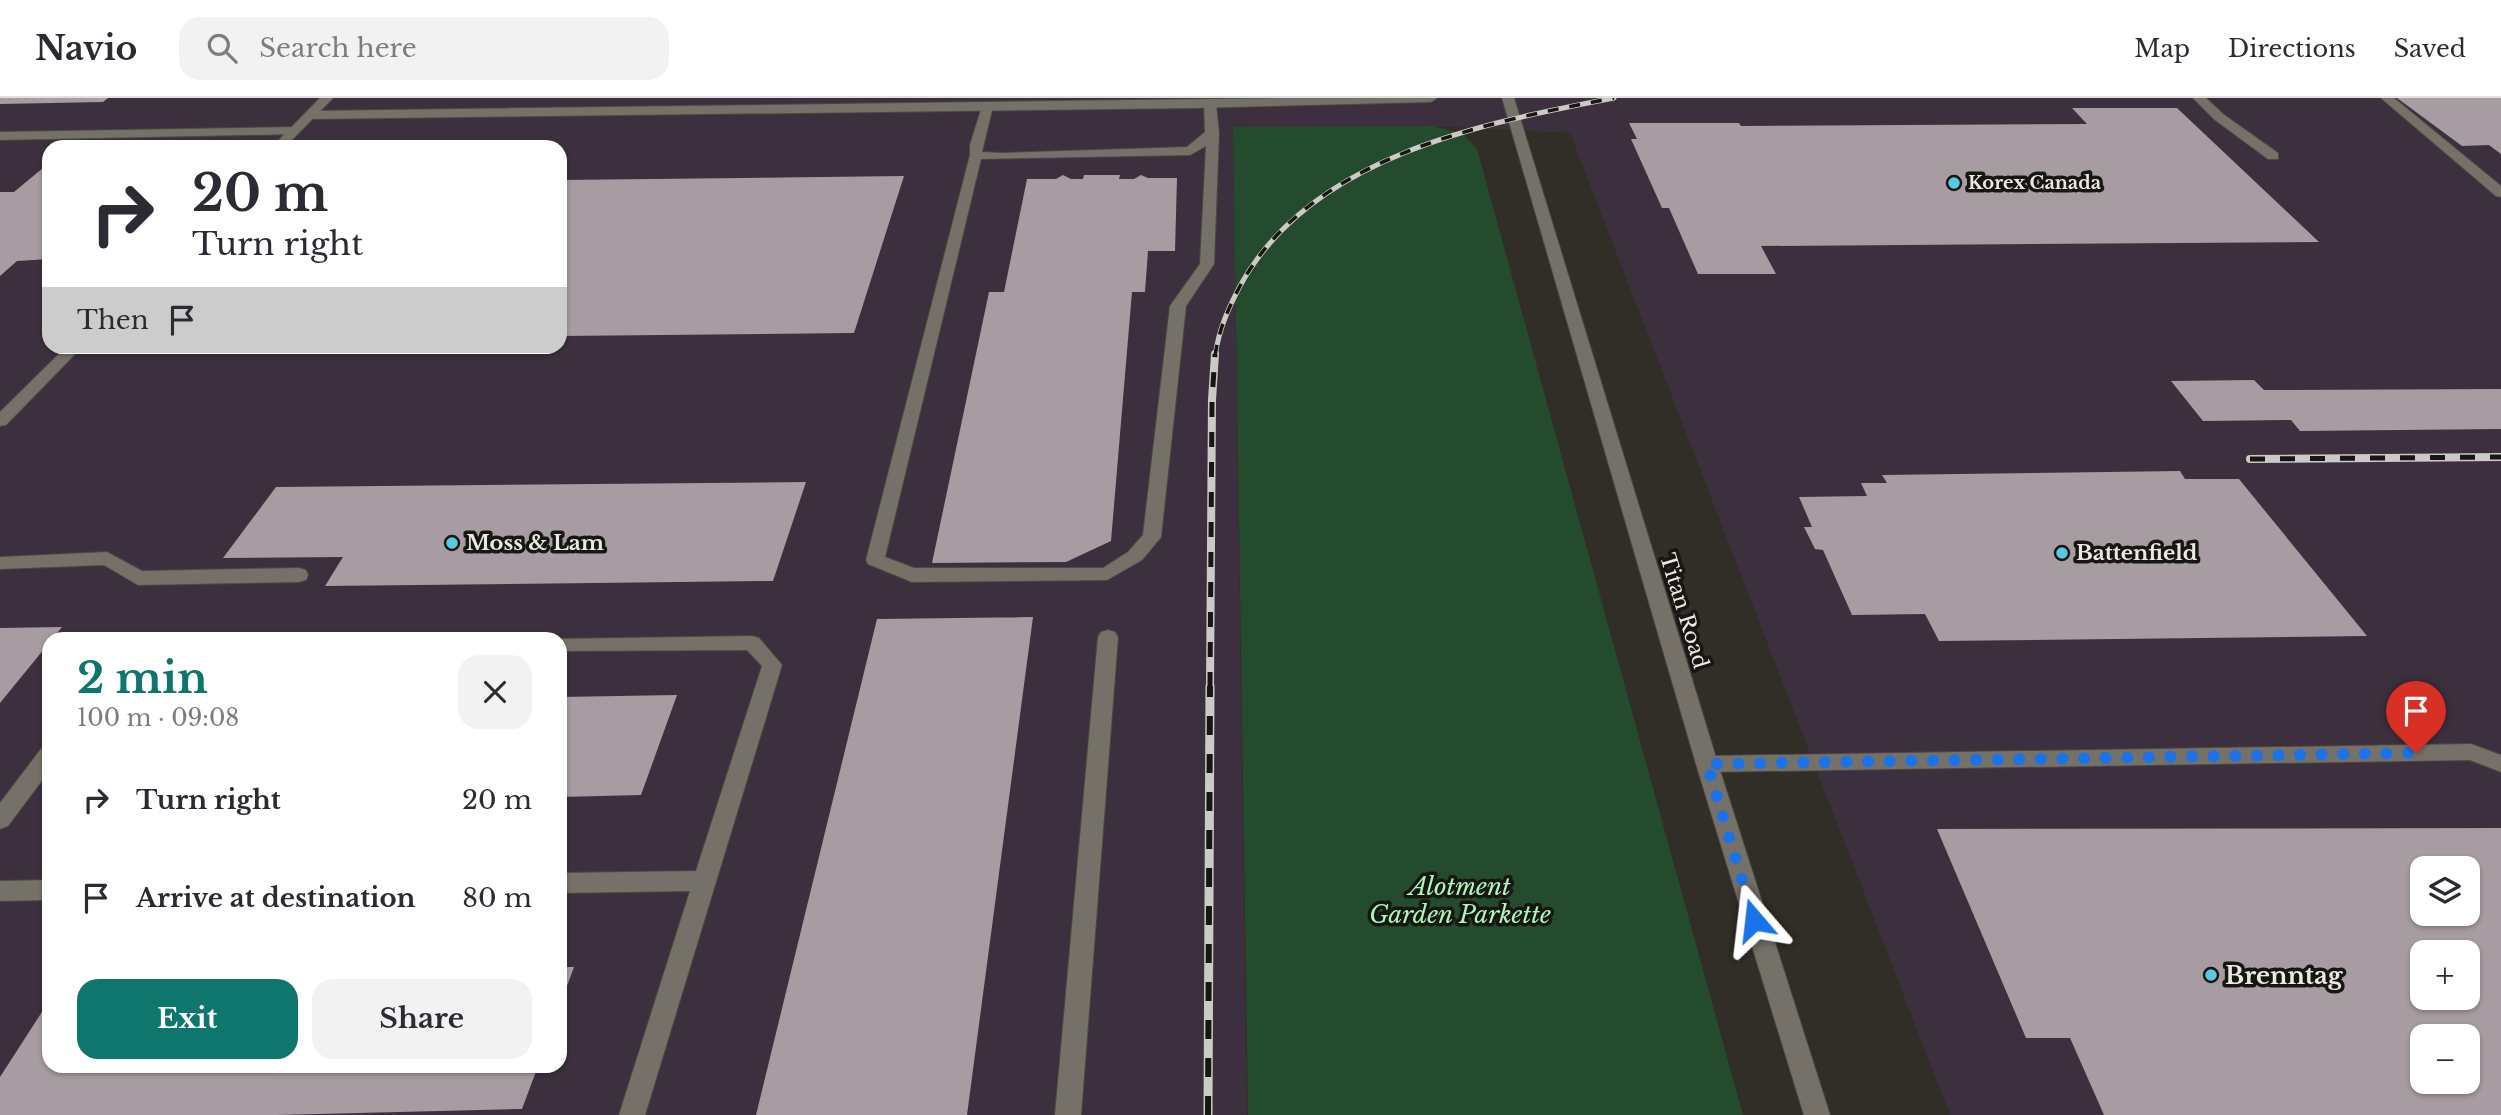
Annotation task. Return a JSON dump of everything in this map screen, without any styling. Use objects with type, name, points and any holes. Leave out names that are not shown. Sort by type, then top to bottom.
[{"type":"street","points":[[285,140],[327,98]]},
{"type":"street","points":[[311,115],[987,106],[1057,101],[1195,101],[1210,104],[1431,98]]},
{"type":"street","name":"Titan Road","points":[[1508,98],[1707,764],[1817,1115]]},
{"type":"street","points":[[2199,98],[2219,117],[2273,156]]},
{"type":"street","points":[[2387,98],[2501,194]]},
{"type":"street","points":[[987,106],[975,145],[976,155],[875,560],[912,575],[1107,574],[1135,556],[1152,537],[1178,306],[1207,264],[1213,133],[1210,104]]},
{"type":"street","points":[[0,136],[293,131]]},
{"type":"street","points":[[976,155],[1002,157],[1190,151],[1208,140],[1213,133]]},
{"type":"street","points":[[0,421],[68,354]]},
{"type":"street","points":[[0,563],[107,558],[138,578],[299,575]]},
{"type":"street","points":[[1068,1115],[1108,637]]},
{"type":"street","points":[[567,644],[752,643],[772,665],[632,1115]]},
{"type":"street","points":[[1707,764],[2471,752],[2501,764]]},
{"type":"street","points":[[0,821],[42,764]]},
{"type":"street","points":[[567,883],[705,881]]},
{"type":"street","points":[[0,891],[42,890]]},
{"type":"shaded area","points":[[0,98],[2501,98],[2501,1115],[1950,1115],[1570,133],[1434,126],[1233,128],[1247,1115],[0,1115]]},
{"type":"green space","name":"Alotment Garden Parkette","points":[[1434,126],[1463,134],[1477,149],[1743,1115],[1248,1115],[1233,127]]},
{"type":"building","points":[[0,98],[108,98],[103,102],[0,104]]},
{"type":"building","points":[[2397,98],[2501,98],[2501,154],[2489,145],[2462,146]]},
{"type":"building","name":"Korex Canada","points":[[2072,108],[2177,108],[2319,242],[1761,246],[1776,274],[1698,274],[1669,208],[1662,208],[1631,139],[1637,139],[1629,123],[1739,123],[1741,126],[2087,124]]},
{"type":"building","points":[[42,169],[42,259],[17,261],[0,276],[0,192],[14,192]]},
{"type":"building","points":[[1063,175],[1071,179],[1083,179],[1084,175],[1120,175],[1119,179],[1134,179],[1141,175],[1148,178],[1177,178],[1175,251],[1148,251],[1145,292],[1132,292],[1111,541],[1066,562],[932,563],[989,292],[1004,292],[1027,179],[1056,179]]},
{"type":"building","points":[[904,176],[854,333],[567,336],[567,180]]},
{"type":"building","points":[[2254,380],[2264,390],[2501,389],[2501,429],[2300,431],[2291,420],[2203,421],[2171,381]]},
{"type":"building","name":"Battenfield","points":[[2180,471],[2185,479],[2239,479],[2367,636],[1939,641],[1925,614],[1852,615],[1823,550],[1815,549],[1804,527],[1812,527],[1799,497],[1867,496],[1861,483],[1887,483],[1882,475]]},
{"type":"building","points":[[806,482],[773,581],[325,586],[343,557],[223,558],[276,487]]},
{"type":"building","points":[[1033,617],[967,1115],[756,1115],[877,619]]},
{"type":"building","points":[[62,627],[58,632],[42,632],[42,652],[0,703],[0,628]]},
{"type":"building","points":[[677,695],[641,795],[567,797],[567,697]]},
{"type":"building","name":"Brenntag","points":[[2501,828],[2501,1115],[2104,1115],[2070,1038],[2026,1038],[1937,829]]},
{"type":"building","points":[[567,967],[574,967],[567,986]]},
{"type":"building","points":[[42,1012],[42,1073],[535,1073],[522,1109],[278,1115],[0,1115],[0,1077]]},
{"type":"railway","points":[[1215,356],[1228,311],[1240,286],[1271,242],[1309,206],[1354,176],[1404,153],[1456,134],[1614,98]]},
{"type":"railway","points":[[1210,687],[1212,400],[1215,354]]},
{"type":"railway","points":[[2250,459],[2501,457]]},
{"type":"railway","points":[[1208,1115],[1210,686]]},
{"type":"place","name":"Korex Canada","points":[[1954,183]]},
{"type":"place","name":"Moss & Lam","points":[[452,543]]},
{"type":"place","name":"Battenfield","points":[[2062,553]]},
{"type":"place","name":"Brenntag","points":[[2211,975]]},
{"type":"route","points":[[1754,920],[1707,764],[2416,753]]}]
